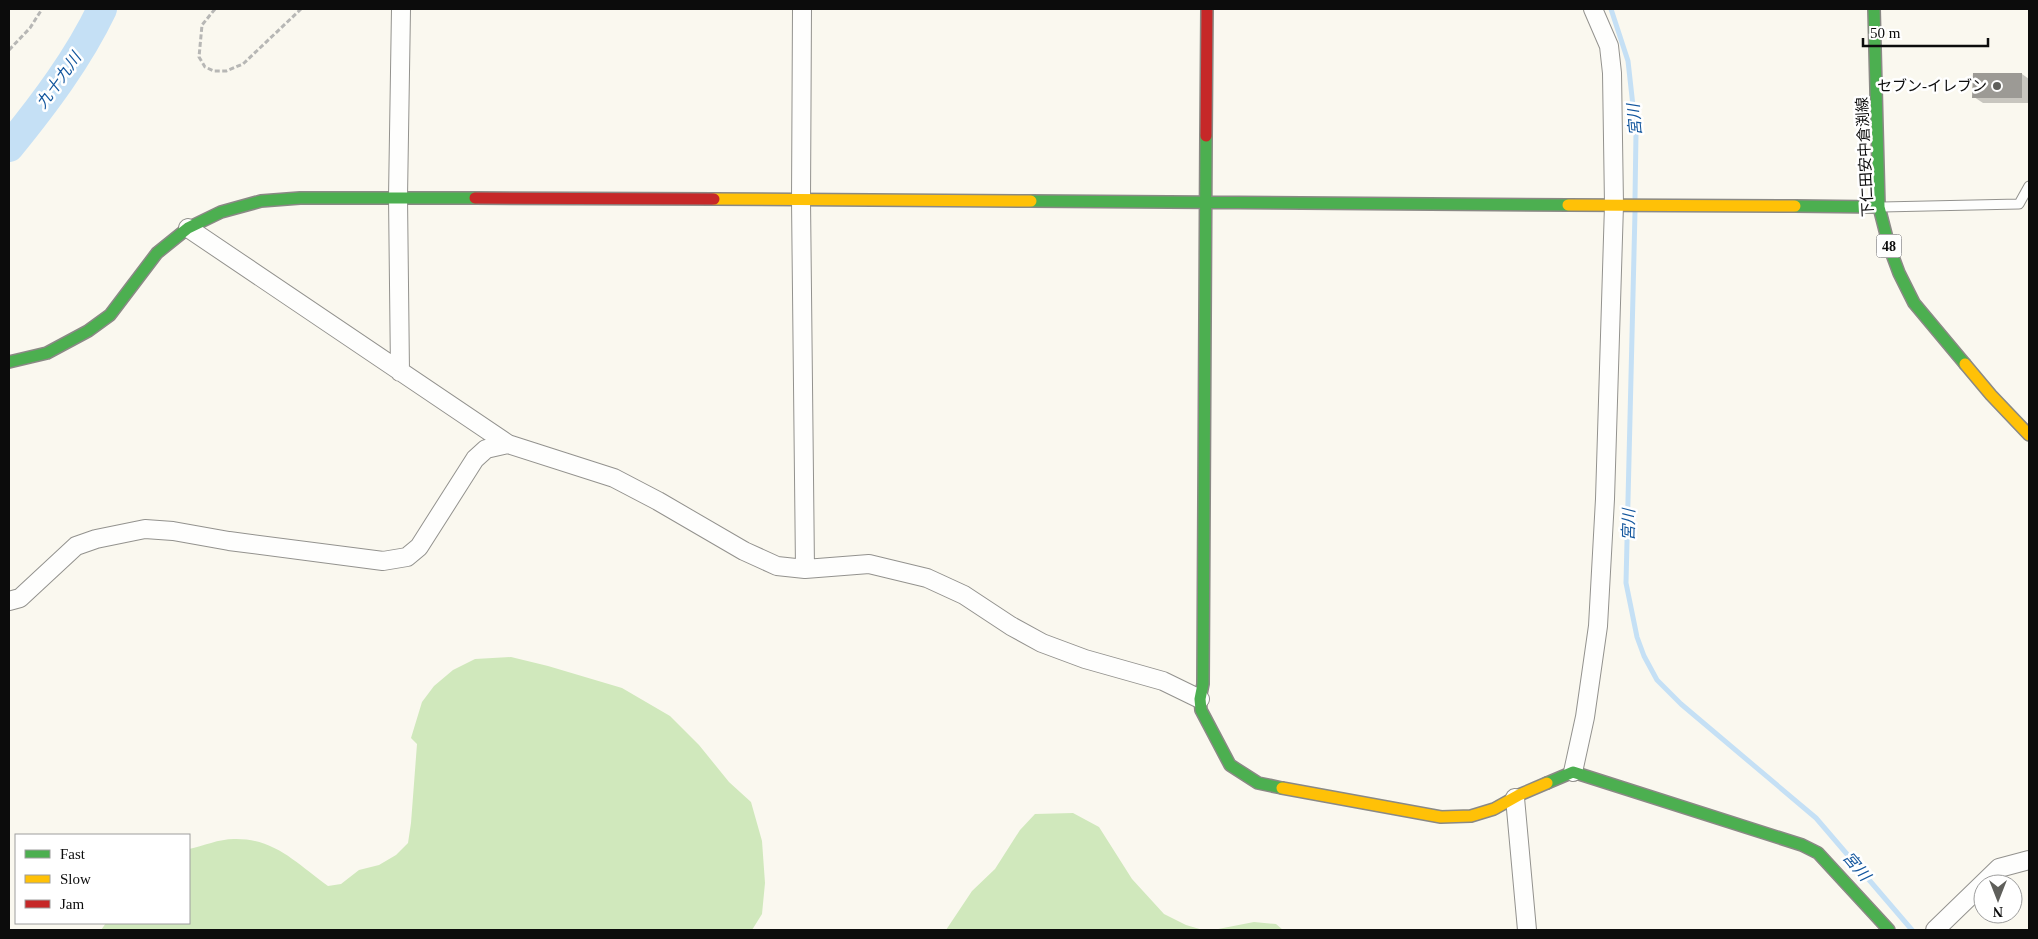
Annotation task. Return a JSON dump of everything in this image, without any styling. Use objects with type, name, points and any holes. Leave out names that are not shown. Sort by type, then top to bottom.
[{"type":"street","points":[[400,372],[398,197],[401,9]]},
{"type":"street","points":[[802,9],[801,200],[805,570]]},
{"type":"street","points":[[1207,9],[1203,684],[1200,699],[1201,710],[1230,765],[1258,783],[1441,817],[1471,816],[1494,809],[1572,772],[1802,846],[1818,853],[1889,930]]},
{"type":"street","points":[[1572,772],[1585,717],[1598,626],[1618,206],[1609,46],[1593,9]]},
{"type":"street","name":"下仁田安中倉渕線","points":[[1874,9],[1879,207],[1889,246],[1899,273],[1914,303],[1992,395],[2029,435]]},
{"type":"street","points":[[9,362],[47,353],[88,331],[110,315],[157,253],[188,228],[221,212],[261,201],[300,198],[398,197],[1879,207]]},
{"type":"street","points":[[188,228],[508,444],[614,478],[752,555],[776,566],[805,570],[869,564],[927,578],[964,595],[1011,626],[1042,643],[1085,659],[1163,681],[1200,699]]},
{"type":"street","points":[[9,601],[20,598],[76,546],[96,539],[145,529],[173,531],[238,543],[383,561],[407,557],[419,547],[475,459],[486,450],[508,444]]},
{"type":"street","points":[[1514,798],[1527,930]]},
{"type":"street","points":[[1938,927],[1999,868],[2029,860]]},
{"type":"lane","points":[[1879,207],[2019,204],[2029,186]]},
{"type":"path","points":[[9,50],[30,28],[42,9]]},
{"type":"path","points":[[215,9],[202,25],[199,57],[205,67],[214,71],[226,71],[243,64],[301,9]]},
{"type":"green space","points":[[511,657],[548,666],[622,688],[670,716],[699,745],[729,782],[751,802],[762,841],[765,883],[762,914],[752,930],[101,930],[105,924],[190,924],[190,849],[217,841],[234,839],[262,843],[285,854],[328,886],[341,884],[359,870],[379,865],[396,855],[408,843],[417,744],[411,738],[422,702],[434,686],[453,670],[475,659]]},
{"type":"green space","points":[[1073,813],[1099,827],[1132,879],[1164,914],[1186,925],[1203,930],[946,930],[972,891],[995,869],[1020,830],[1035,814]]},
{"type":"green space","points":[[1254,922],[1276,924],[1283,930],[1213,930]]},
{"type":"building","name":"セブン-イレブン","points":[[1973,73],[2022,73],[2022,98],[1972,98]]},
{"type":"waterway","name":"九十九川","points":[[9,147],[60,81],[93,28],[102,9]]},
{"type":"waterway","name":"宮川","points":[[1611,9],[1628,61],[1636,133],[1635,198]]},
{"type":"waterway","name":"宮川","points":[[1635,212],[1626,583],[1637,637],[1644,656],[1657,680],[1681,704],[1816,818],[1912,930]]},
{"type":"traffic: fast","points":[[1874,9],[1879,207],[1889,246],[1899,273],[1914,303],[1965,364]]},
{"type":"traffic: fast","points":[[1206,136],[1203,684],[1200,699],[1201,710],[1230,765],[1258,783],[1282,788]]},
{"type":"traffic: fast","points":[[9,362],[47,353],[88,331],[110,315],[157,253],[188,228],[221,212],[261,201],[300,198],[475,198]]},
{"type":"traffic: fast","points":[[1031,201],[1568,205]]},
{"type":"traffic: fast","points":[[1795,206],[1879,207]]},
{"type":"traffic: fast","points":[[1547,783],[1573,772],[1802,845],[1818,853],[1889,930]]},
{"type":"traffic: slow","points":[[714,199],[1031,201]]},
{"type":"traffic: slow","points":[[1568,205],[1795,206]]},
{"type":"traffic: slow","points":[[1965,364],[2029,435]]},
{"type":"traffic: slow","points":[[1282,788],[1441,817],[1471,816],[1494,809],[1519,795],[1547,783]]},
{"type":"traffic: jam","points":[[1206,136],[1207,9]]},
{"type":"traffic: jam","points":[[475,198],[714,199]]},
{"type":"place","name":"セブン-イレブン","points":[[1997,86]]}]
